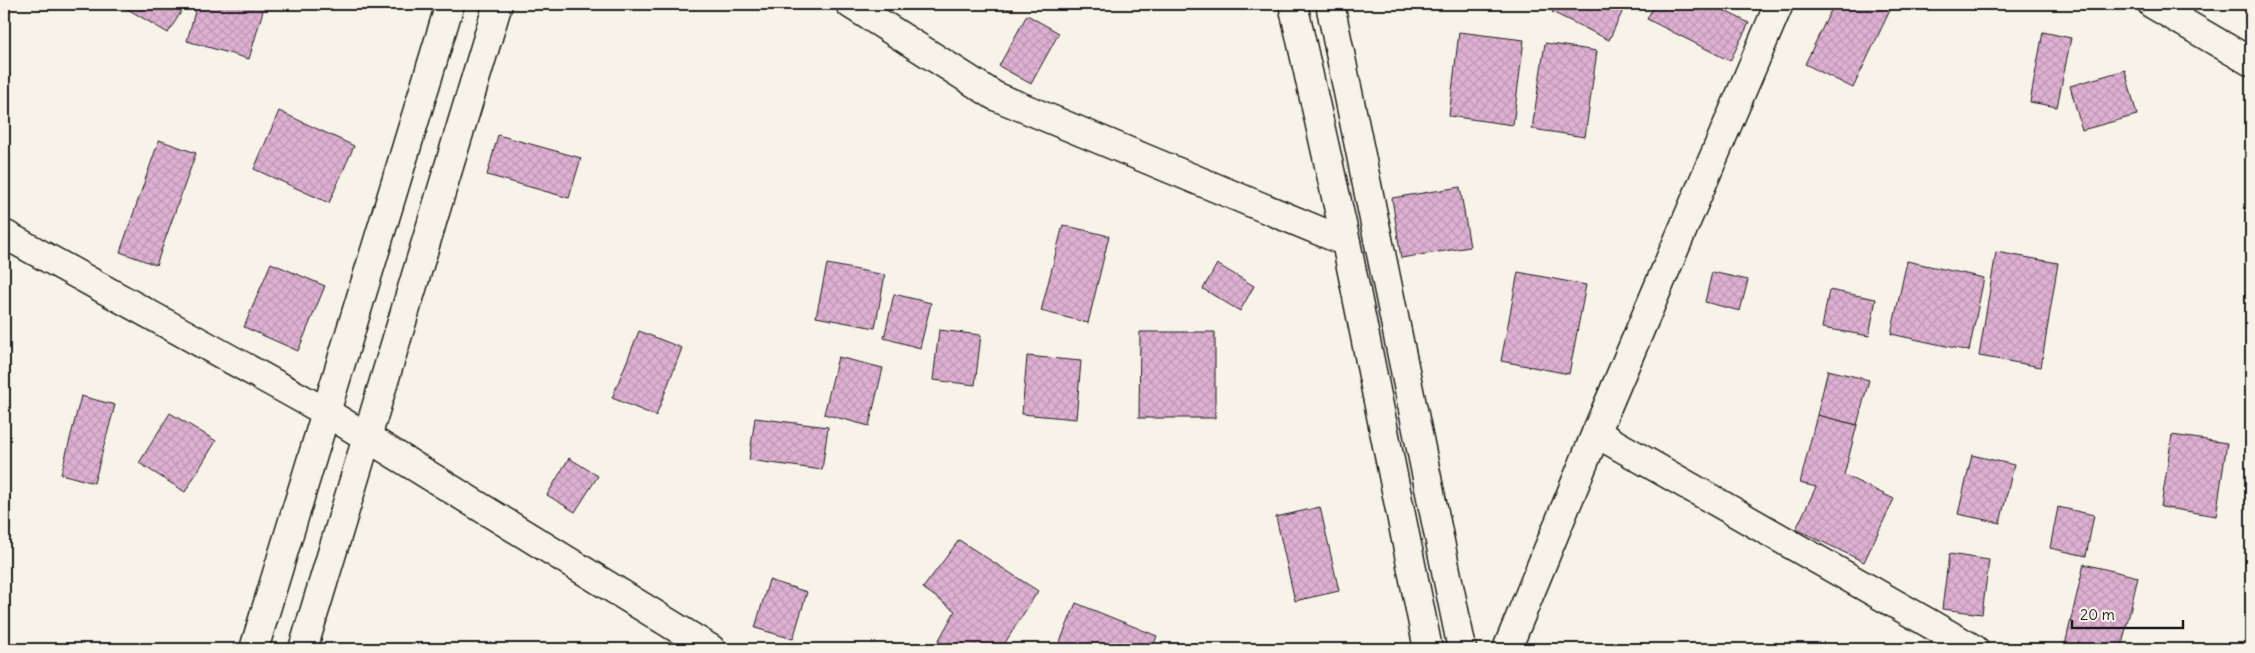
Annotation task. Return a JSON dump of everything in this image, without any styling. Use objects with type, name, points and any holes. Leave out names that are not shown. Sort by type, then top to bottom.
[{"type":"main road","points":[[254,649],[450,4]]},
{"type":"main road","points":[[303,649],[369,437],[498,4]]},
{"type":"main road","points":[[850,4],[996,96],[1346,242]]},
{"type":"main road","points":[[1293,4],[1346,242],[1428,649]]},
{"type":"main road","points":[[1330,4],[1462,649]]},
{"type":"main road","points":[[1506,649],[1779,4]]},
{"type":"main road","points":[[2152,4],[2251,62]]},
{"type":"main road","points":[[4,234],[369,437],[711,649]]},
{"type":"main road","points":[[1596,433],[1974,649]]},
{"type":"building","points":[[119,4],[186,4],[168,33]]},
{"type":"building","points":[[197,4],[265,4],[249,59],[187,41]]},
{"type":"building","points":[[999,4],[1015,4],[1011,11]]},
{"type":"building","points":[[1556,4],[1626,4],[1609,40],[1552,12]]},
{"type":"building","points":[[1655,4],[1711,4],[1749,23],[1730,61],[1647,19]]},
{"type":"building","points":[[1834,4],[1887,4],[1892,6],[1853,88],[1805,64]]},
{"type":"building","points":[[1027,15],[1059,33],[1031,84],[999,66]]},
{"type":"building","points":[[1459,32],[1524,40],[1513,125],[1449,116]]},
{"type":"building","points":[[2043,32],[2071,38],[2057,107],[2030,102]]},
{"type":"building","points":[[1545,43],[1597,51],[1585,137],[1532,129]]},
{"type":"building","points":[[2125,70],[2137,115],[2082,130],[2070,86]]},
{"type":"building","points":[[279,111],[354,146],[329,203],[254,169]]},
{"type":"building","points":[[498,135],[581,158],[569,198],[487,175]]},
{"type":"building","points":[[159,140],[196,153],[156,265],[120,252]]},
{"type":"building","points":[[1460,187],[1470,247],[1401,258],[1392,198]]},
{"type":"building","points":[[1063,225],[1109,236],[1088,323],[1041,311]]},
{"type":"building","points":[[1996,252],[2058,263],[2041,367],[1979,356]]},
{"type":"building","points":[[1907,261],[1984,278],[1969,351],[1891,334]]},
{"type":"building","points":[[271,263],[325,286],[298,351],[244,327]]},
{"type":"building","points":[[827,264],[885,275],[875,328],[816,317]]},
{"type":"building","points":[[1217,264],[1254,286],[1240,311],[1203,289]]},
{"type":"building","points":[[1518,272],[1586,285],[1569,374],[1501,361]]},
{"type":"building","points":[[1712,272],[1748,280],[1740,311],[1705,302]]},
{"type":"building","points":[[1829,290],[1876,299],[1869,336],[1822,328]]},
{"type":"building","points":[[894,294],[931,303],[920,348],[884,338]]},
{"type":"building","points":[[939,330],[981,335],[975,385],[933,380]]},
{"type":"building","points":[[639,331],[682,348],[656,416],[612,398]]},
{"type":"building","points":[[1140,332],[1215,332],[1215,418],[1139,418]]},
{"type":"building","points":[[1027,356],[1081,361],[1076,419],[1022,414]]},
{"type":"building","points":[[838,357],[883,368],[869,426],[824,414]]},
{"type":"building","points":[[1828,370],[1869,380],[1857,425],[1817,415]]},
{"type":"building","points":[[81,396],[115,405],[94,483],[61,474]]},
{"type":"building","points":[[170,413],[216,441],[185,492],[139,463]]},
{"type":"building","points":[[1817,415],[1857,425],[1844,475],[1894,499],[1864,562],[1796,529],[1816,487],[1800,483]]},
{"type":"building","points":[[755,418],[828,427],[822,470],[749,460]]},
{"type":"building","points":[[2172,435],[2227,443],[2216,516],[2161,507]]},
{"type":"building","points":[[1972,455],[2014,465],[2000,523],[1958,514]]},
{"type":"building","points":[[569,458],[598,476],[575,512],[547,495]]},
{"type":"building","points":[[1320,507],[1339,591],[1295,601],[1276,517]]},
{"type":"building","points":[[2058,507],[2094,515],[2086,556],[2050,548]]},
{"type":"building","points":[[959,540],[1038,591],[1001,649],[939,649],[935,647],[955,611],[923,588]]},
{"type":"building","points":[[1949,554],[1989,560],[1982,614],[1942,609]]},
{"type":"building","points":[[2084,564],[2138,577],[2121,649],[2064,649]]},
{"type":"building","points":[[769,580],[807,592],[793,639],[755,628]]},
{"type":"building","points":[[1076,603],[1157,636],[1152,649],[1057,649]]},
{"type":"building","points":[[446,646],[447,649],[421,649]]}]
